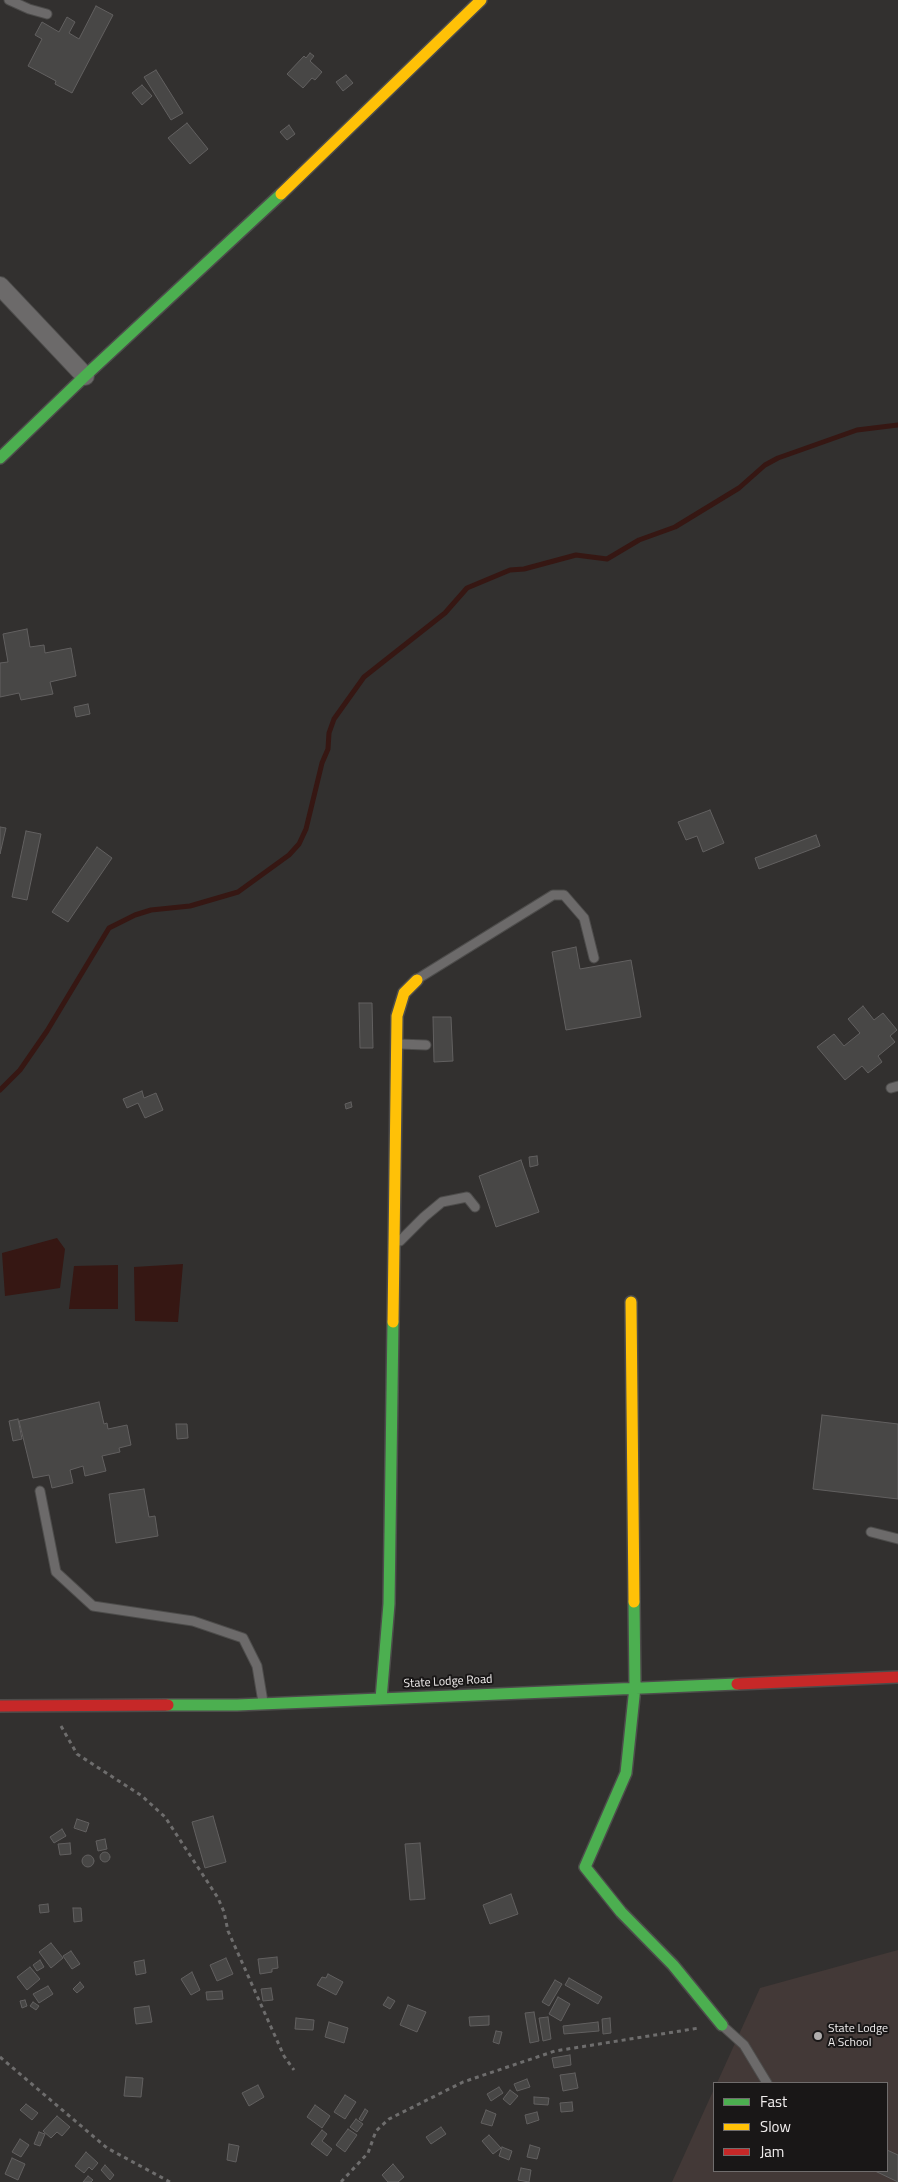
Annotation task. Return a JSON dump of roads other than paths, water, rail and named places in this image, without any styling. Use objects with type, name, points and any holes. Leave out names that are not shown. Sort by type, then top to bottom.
[{"type":"street","points":[[0,458],[288,187],[481,0]]},
{"type":"street","points":[[0,286],[85,376]]},
{"type":"street","points":[[381,1699],[389,1604],[397,1016],[404,993],[417,980]]},
{"type":"street","points":[[631,1302],[635,1687],[626,1773],[585,1867],[622,1912],[673,1965],[722,2025]]},
{"type":"street","name":"State Lodge Road","points":[[0,1706],[264,1704],[898,1677]]},
{"type":"lane","points":[[9,0],[29,9],[47,14]]},
{"type":"lane","points":[[417,980],[553,895],[564,895],[584,918],[594,958]]},
{"type":"lane","points":[[396,1044],[426,1045]]},
{"type":"lane","points":[[395,1247],[424,1217],[442,1202],[467,1197],[475,1208]]},
{"type":"lane","points":[[40,1490],[56,1572],[93,1606],[192,1621],[242,1638],[257,1666],[264,1704]]},
{"type":"lane","points":[[871,1532],[898,1539]]},
{"type":"lane","points":[[722,2025],[744,2045],[766,2082]]},
{"type":"waterway","points":[[0,1090],[20,1070],[47,1031],[109,928],[135,915],[151,910],[190,906],[238,892],[289,855],[299,844],[306,829],[322,763],[328,749],[329,733],[334,719],[364,677],[445,613],[467,588],[510,570],[524,569],[576,555],[607,559],[639,540],[675,527],[739,488],[765,465],[778,458],[857,430],[898,425]]},
{"type":"place","name":"State Lodge A School","points":[[818,2036]]}]
